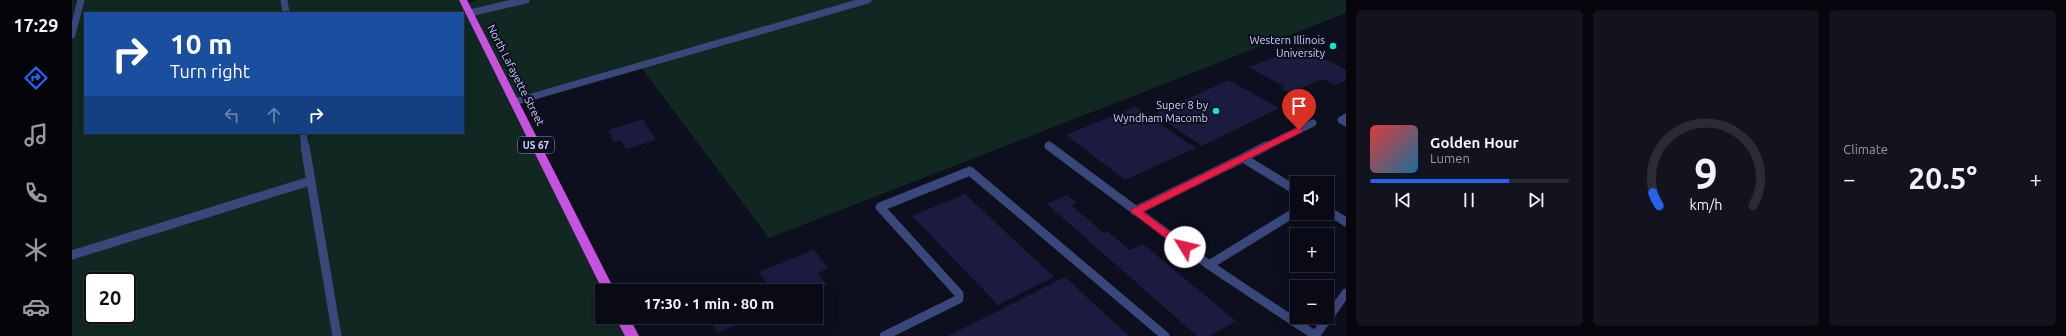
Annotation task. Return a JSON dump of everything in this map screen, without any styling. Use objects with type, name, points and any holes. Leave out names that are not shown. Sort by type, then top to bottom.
[{"type":"highway","name":"North Lafayette Street","points":[[463,0],[605,284]]},
{"type":"highway","points":[[626,324],[632,336]]},
{"type":"street","points":[[72,35],[81,0]]},
{"type":"street","points":[[284,0],[286,12]]},
{"type":"street","points":[[470,13],[526,0]]},
{"type":"street","points":[[514,102],[868,0]]},
{"type":"street","points":[[1346,117],[1341,120],[1346,123]]},
{"type":"street","points":[[1135,211],[1313,123]]},
{"type":"street","points":[[303,134],[337,336]]},
{"type":"street","points":[[1049,146],[1209,265],[1316,336],[1346,293]]},
{"type":"street","points":[[1243,158],[1290,187]]},
{"type":"street","points":[[884,336],[959,299],[959,294],[880,207],[970,171],[1164,336]]},
{"type":"street","points":[[72,255],[310,181]]},
{"type":"street","points":[[1334,214],[1346,222]]},
{"type":"street","points":[[1209,265],[1290,215]]},
{"type":"green space","points":[[72,0],[463,0],[465,3],[478,0],[1346,0],[1346,13],[769,238],[640,66],[514,102],[605,284],[595,284],[595,324],[626,324],[632,336],[72,336]]},
{"type":"building","points":[[1302,47],[1346,70],[1346,81],[1335,85],[1323,79],[1289,93],[1282,89],[1284,87],[1249,67]]},
{"type":"building","name":"Super 8 by Wyndham Macomb","points":[[1229,80],[1279,108],[1202,146],[1154,114]]},
{"type":"building","points":[[1135,107],[1196,148],[1125,180],[1066,135]]},
{"type":"building","points":[[643,119],[656,140],[626,149],[621,140],[614,142],[608,130]]},
{"type":"building","points":[[965,194],[1054,277],[998,305],[912,216]]},
{"type":"building","points":[[1067,195],[1077,203],[1072,206],[1104,233],[1107,231],[1130,250],[1143,244],[1236,321],[1210,336],[1197,336],[1047,204]]},
{"type":"building","points":[[814,250],[828,268],[818,273],[827,285],[823,287],[823,284],[768,284],[759,272]]},
{"type":"building","points":[[1065,277],[1129,336],[948,336]]},
{"type":"building","points":[[712,324],[737,324],[717,333]]},
{"type":"place","name":"Western Illinois University","points":[[1333,46]]},
{"type":"place","name":"Super 8 by Wyndham Macomb","points":[[1216,111]]},
{"type":"route","points":[[1185,247],[1135,211],[1299,130]]}]
